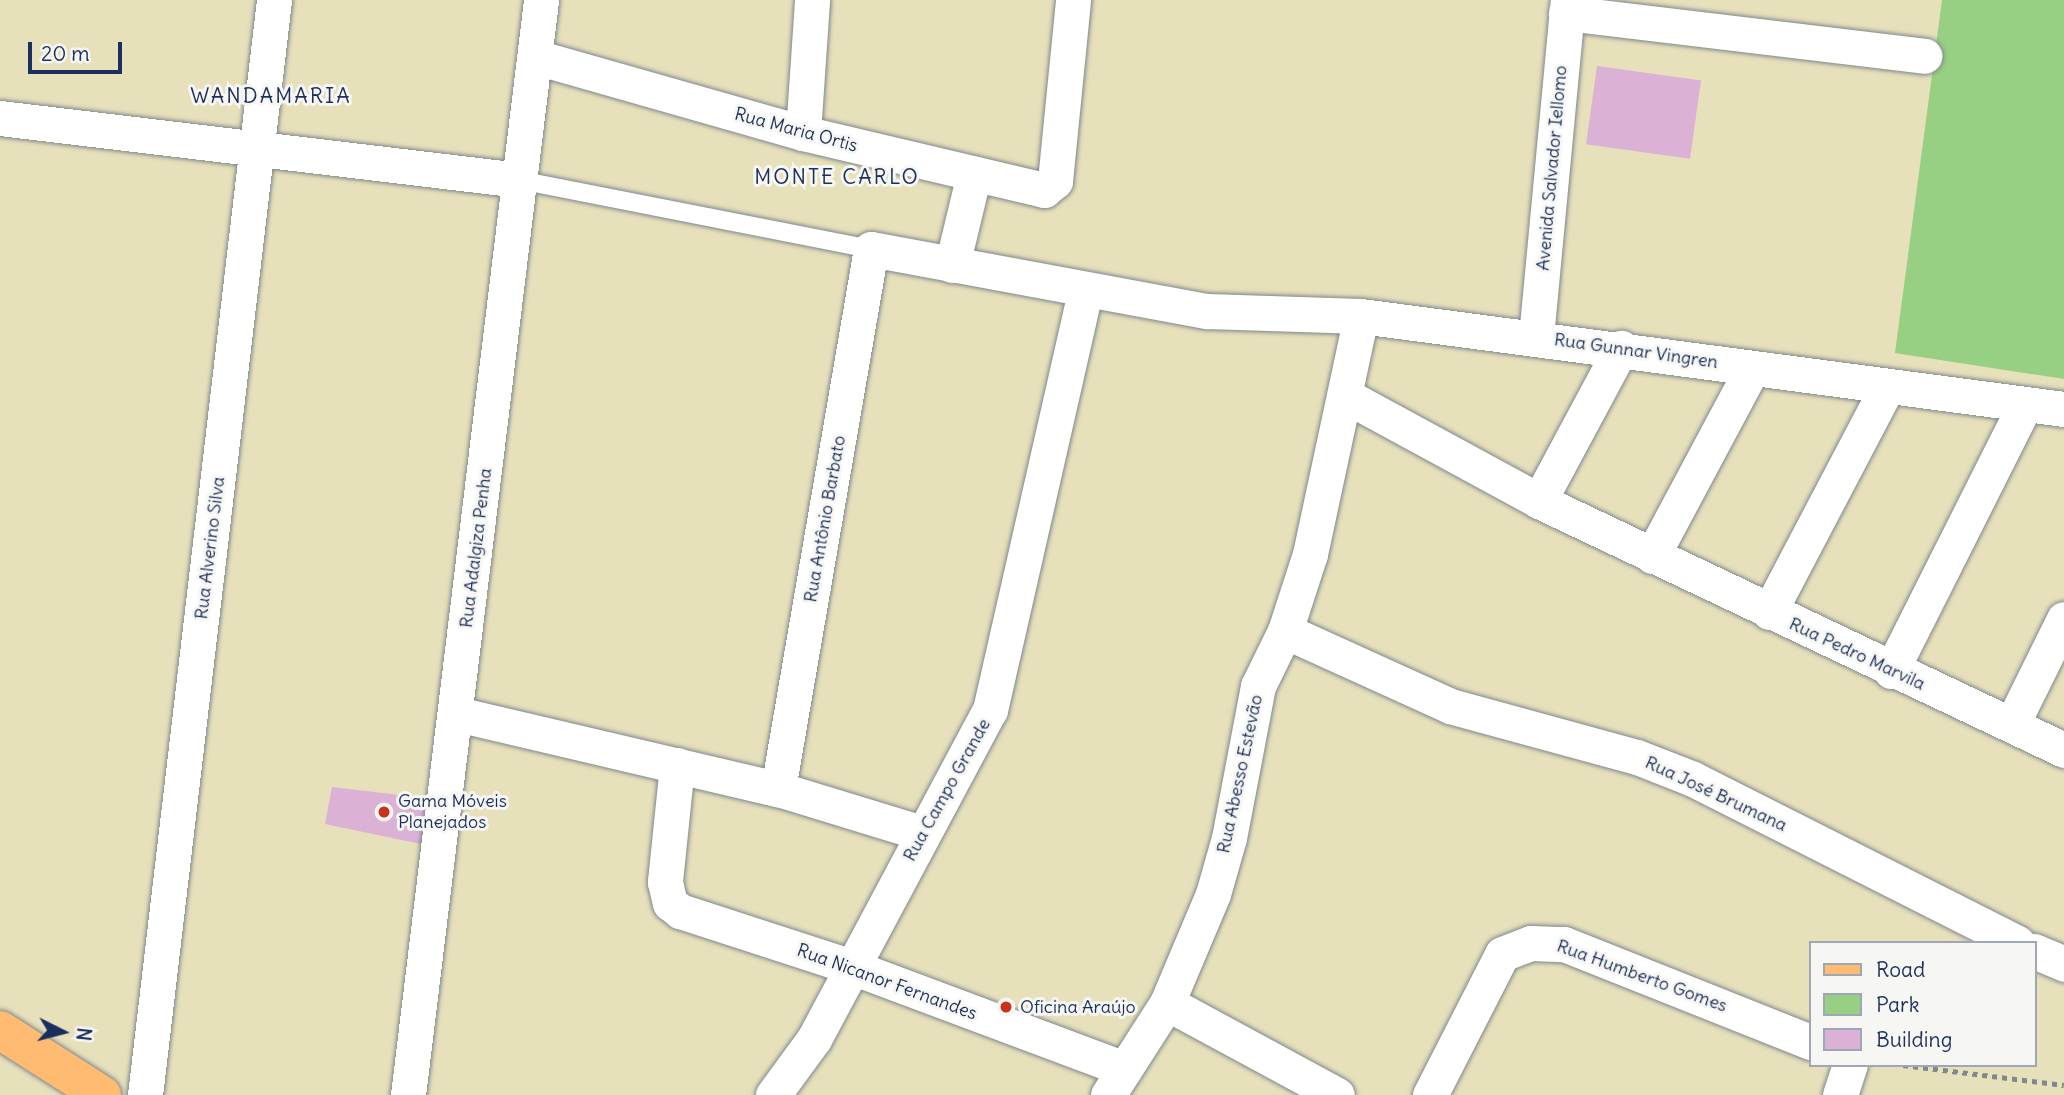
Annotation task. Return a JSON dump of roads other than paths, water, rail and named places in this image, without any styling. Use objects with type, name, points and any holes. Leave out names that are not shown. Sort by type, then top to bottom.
[{"type":"main road","points":[[0,1030],[102,1095]]},
{"type":"street","name":"Rua Alverino Silva","points":[[145,1095],[274,0]]},
{"type":"street","name":"Rua Adalgiza Penha","points":[[408,1095],[457,714],[541,0]]},
{"type":"street","points":[[803,133],[812,0]]},
{"type":"street","name":"Rua Maria Ortis","points":[[536,57],[803,133],[1037,189],[1051,187],[1055,181],[1073,0]]},
{"type":"street","points":[[1567,6],[1924,56]]},
{"type":"street","name":"Avenida Salvador Iellomo","points":[[1536,337],[1567,6]]},
{"type":"street","points":[[0,118],[258,151],[519,180]]},
{"type":"street","points":[[952,265],[974,174]]},
{"type":"street","name":"Rua Gunnar Vingren","points":[[871,249],[1085,291],[1207,311],[1361,316],[1621,348],[1886,389],[2064,409]]},
{"type":"street","name":"Rua Antônio Barbato","points":[[778,789],[871,249]]},
{"type":"street","name":"Rua Campo Grande","points":[[773,1095],[814,1039],[990,710],[1085,291]]},
{"type":"street","name":"Rua Abesso Estevão","points":[[1116,1082],[1167,1003],[1213,894],[1228,838],[1258,686],[1285,631],[1310,554],[1361,316]]},
{"type":"street","points":[[1539,501],[1621,348]]},
{"type":"street","points":[[1652,556],[1752,369]]},
{"type":"street","points":[[1769,612],[1886,389]]},
{"type":"street","name":"Rua Pedro Marvila","points":[[1346,396],[1539,501],[1891,671],[2064,750]]},
{"type":"street","points":[[1891,671],[2025,404]]},
{"type":"street","points":[[2012,724],[2064,619]]},
{"type":"street","name":"Rua José Brumana","points":[[1285,631],[1450,706],[1637,757],[1693,779],[2013,941]]},
{"type":"street","points":[[457,714],[778,789],[922,833]]},
{"type":"street","name":"Rua Nicanor Fernandes","points":[[677,765],[665,882],[670,903],[680,911],[852,967],[1116,1082]]},
{"type":"street","name":"Rua Humberto Gomes","points":[[1430,1095],[1502,954],[1531,943],[1563,944],[1808,1041]]},
{"type":"street","points":[[2036,952],[2064,964]]},
{"type":"street","points":[[1167,1003],[1337,1095]]},
{"type":"street","points":[[1840,1095],[1849,1067]]},
{"type":"lane","points":[[519,180],[871,249]]},
{"type":"place","name":"Gama Móveis Planejados","points":[[384,812]]},
{"type":"place","name":"Oficina Araújo","points":[[1006,1007]]},
{"type":"district","name":"WANDAMARIA","points":[[271,96]]},
{"type":"district","name":"MONTE CARLO","points":[[837,177]]}]
